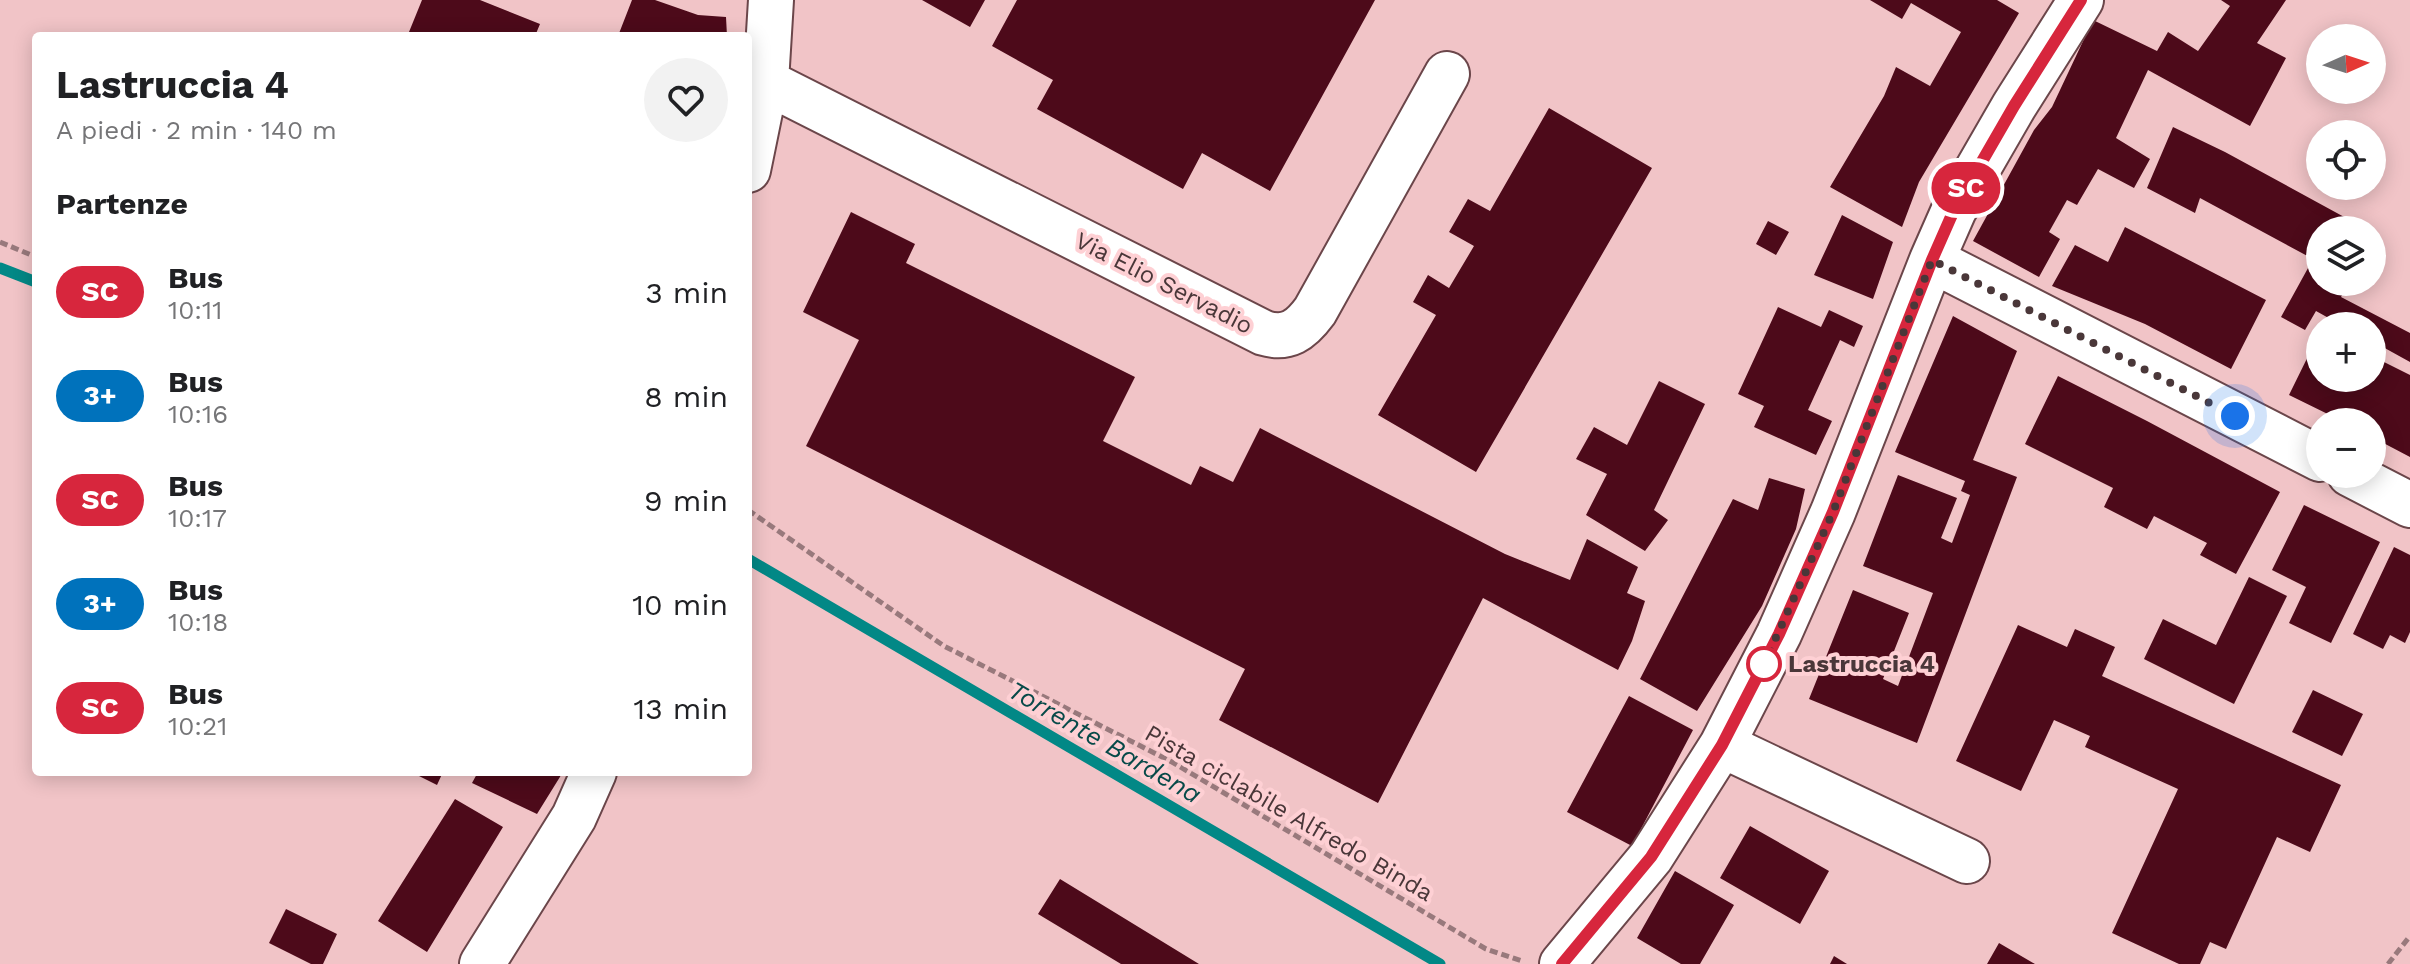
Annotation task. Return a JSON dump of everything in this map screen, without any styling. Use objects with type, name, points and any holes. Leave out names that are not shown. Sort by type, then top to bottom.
[{"type":"street","points":[[752,150],[766,82],[771,0]]},
{"type":"street","points":[[1562,964],[1651,857],[1722,745],[1779,634],[1833,512],[1932,260],[1962,197],[2081,0]]},
{"type":"street","name":"Via Elio Servadio","points":[[766,82],[1264,333],[1276,336],[1290,335],[1303,327],[1315,311],[1447,74]]},
{"type":"street","points":[[1932,260],[2306,452]]},
{"type":"street","points":[[2377,488],[2410,505]]},
{"type":"street","points":[[1722,745],[1967,861]]},
{"type":"street","points":[[482,964],[574,817],[592,776]]},
{"type":"path","points":[[0,242],[32,255]]},
{"type":"path","name":"Pista ciclabile Alfredo Binda","points":[[752,513],[944,646],[1172,762],[1486,949],[1531,964]]},
{"type":"path","points":[[2388,964],[2410,936]]},
{"type":"building","points":[[422,0],[480,0],[540,24],[537,32],[409,32]]},
{"type":"building","points":[[632,0],[655,0],[698,15],[726,17],[727,32],[620,32]]},
{"type":"building","points":[[922,0],[985,0],[970,27]]},
{"type":"building","points":[[1017,0],[1375,0],[1270,191],[1202,153],[1183,189],[1037,109],[1053,80],[992,46]]},
{"type":"building","points":[[1870,0],[1997,0],[2019,13],[1919,182],[1902,227],[1830,187],[1884,96],[1896,67],[1930,86],[1961,32],[1911,3],[1902,19]]},
{"type":"building","points":[[2221,0],[2286,0],[2257,43],[2286,58],[2250,126],[2148,70],[2116,138],[2150,159],[2134,188],[2098,169],[2077,205],[2067,200],[2049,232],[2060,239],[2039,277],[1973,241],[2034,130],[2052,107],[2093,20],[2157,51],[2168,32],[2198,51],[2230,6]]},
{"type":"building","points":[[1549,108],[1652,168],[1476,472],[1378,415],[1436,315],[1413,302],[1428,275],[1449,288],[1474,246],[1449,232],[1468,199],[1490,211]]},
{"type":"building","points":[[2173,127],[2306,196],[2306,200],[2313,200],[2342,216],[2306,216],[2306,255],[2200,198],[2195,213],[2147,188]]},
{"type":"building","points":[[851,212],[915,244],[906,263],[1135,377],[1103,441],[1191,485],[1200,466],[1233,482],[1260,428],[1505,554],[1570,580],[1587,539],[1638,567],[1627,593],[1645,601],[1632,641],[1618,670],[1483,598],[1378,803],[1219,720],[1245,669],[806,446],[859,340],[803,312]]},
{"type":"building","points":[[1842,215],[1893,242],[1873,299],[1814,275]]},
{"type":"building","points":[[1768,221],[1789,232],[1776,255],[1756,244]]},
{"type":"building","points":[[2125,227],[2266,300],[2231,369],[2145,324],[2052,286],[2075,245],[2108,262]]},
{"type":"building","points":[[2306,272],[2306,296],[2342,296],[2370,312],[2306,312],[2305,330],[2281,317]]},
{"type":"building","points":[[1778,307],[1821,327],[1829,310],[1863,326],[1854,347],[1840,340],[1808,410],[1832,421],[1816,455],[1754,427],[1764,406],[1738,394]]},
{"type":"building","points":[[1953,316],[2017,351],[1973,460],[2017,477],[1917,743],[1809,699],[1853,590],[1909,613],[1883,679],[1898,686],[1933,593],[1863,566],[1898,475],[1957,498],[1941,538],[1952,543],[1970,495],[1961,491],[1965,481],[1895,452]]},
{"type":"building","points":[[2386,320],[2410,333],[2410,362],[2386,349]]},
{"type":"building","points":[[2306,360],[2306,392],[2386,392],[2386,363],[2410,375],[2410,457],[2386,444],[2386,408],[2315,408],[2289,395]]},
{"type":"building","points":[[2058,376],[2280,492],[2236,574],[2200,555],[2207,543],[2154,516],[2147,529],[2104,507],[2113,488],[2025,444]]},
{"type":"building","points":[[1659,381],[1705,404],[1654,510],[1668,520],[1645,551],[1586,515],[1607,474],[1576,459],[1594,427],[1627,445]]},
{"type":"building","points":[[1769,478],[1805,489],[1796,529],[1762,606],[1697,711],[1640,679],[1733,499],[1758,510]]},
{"type":"building","points":[[2304,505],[2380,542],[2331,643],[2289,623],[2306,587],[2272,570]]},
{"type":"building","points":[[2394,547],[2410,555],[2410,632],[2405,643],[2390,635],[2383,649],[2353,634]]},
{"type":"building","points":[[2249,577],[2287,596],[2234,704],[2144,659],[2163,619],[2216,645]]},
{"type":"building","points":[[2018,625],[2067,647],[2075,629],[2115,647],[2102,676],[2341,785],[2310,852],[2277,837],[2226,949],[2210,942],[2200,964],[2179,964],[2112,933],[2178,789],[2085,747],[2090,736],[2054,720],[2021,791],[1956,761]]},
{"type":"building","points":[[2313,690],[2363,714],[2342,756],[2292,732]]},
{"type":"building","points":[[1629,696],[1693,730],[1632,846],[1567,812]]},
{"type":"building","points":[[419,776],[441,776],[437,785]]},
{"type":"building","points":[[476,776],[561,776],[537,814],[472,783]]},
{"type":"building","points":[[455,799],[503,827],[427,952],[378,921]]},
{"type":"building","points":[[1750,826],[1829,871],[1800,924],[1720,878]]},
{"type":"building","points":[[1675,871],[1734,905],[1700,964],[1681,964],[1637,938]]},
{"type":"building","points":[[1060,879],[1199,964],[1121,964],[1038,914]]},
{"type":"building","points":[[286,909],[337,934],[323,964],[311,964],[269,943]]},
{"type":"building","points":[[1999,943],[2035,964],[1987,964]]},
{"type":"building","points":[[1834,956],[1847,964],[1830,964]]},
{"type":"waterway","name":"Torrente Bardena","points":[[0,268],[32,280]]},
{"type":"waterway","name":"Torrente Bardena","points":[[752,561],[1440,964]]},
{"type":"bus line","name":"SC","points":[[1562,964],[1651,857],[1722,745],[1779,634],[1833,512],[1954,210],[2014,106],[2081,0]]},
{"type":"place","name":"Lastruccia 4","points":[[1764,664]]},
{"type":"route","points":[[1764,664],[1833,512],[1932,260],[2235,416]]}]
